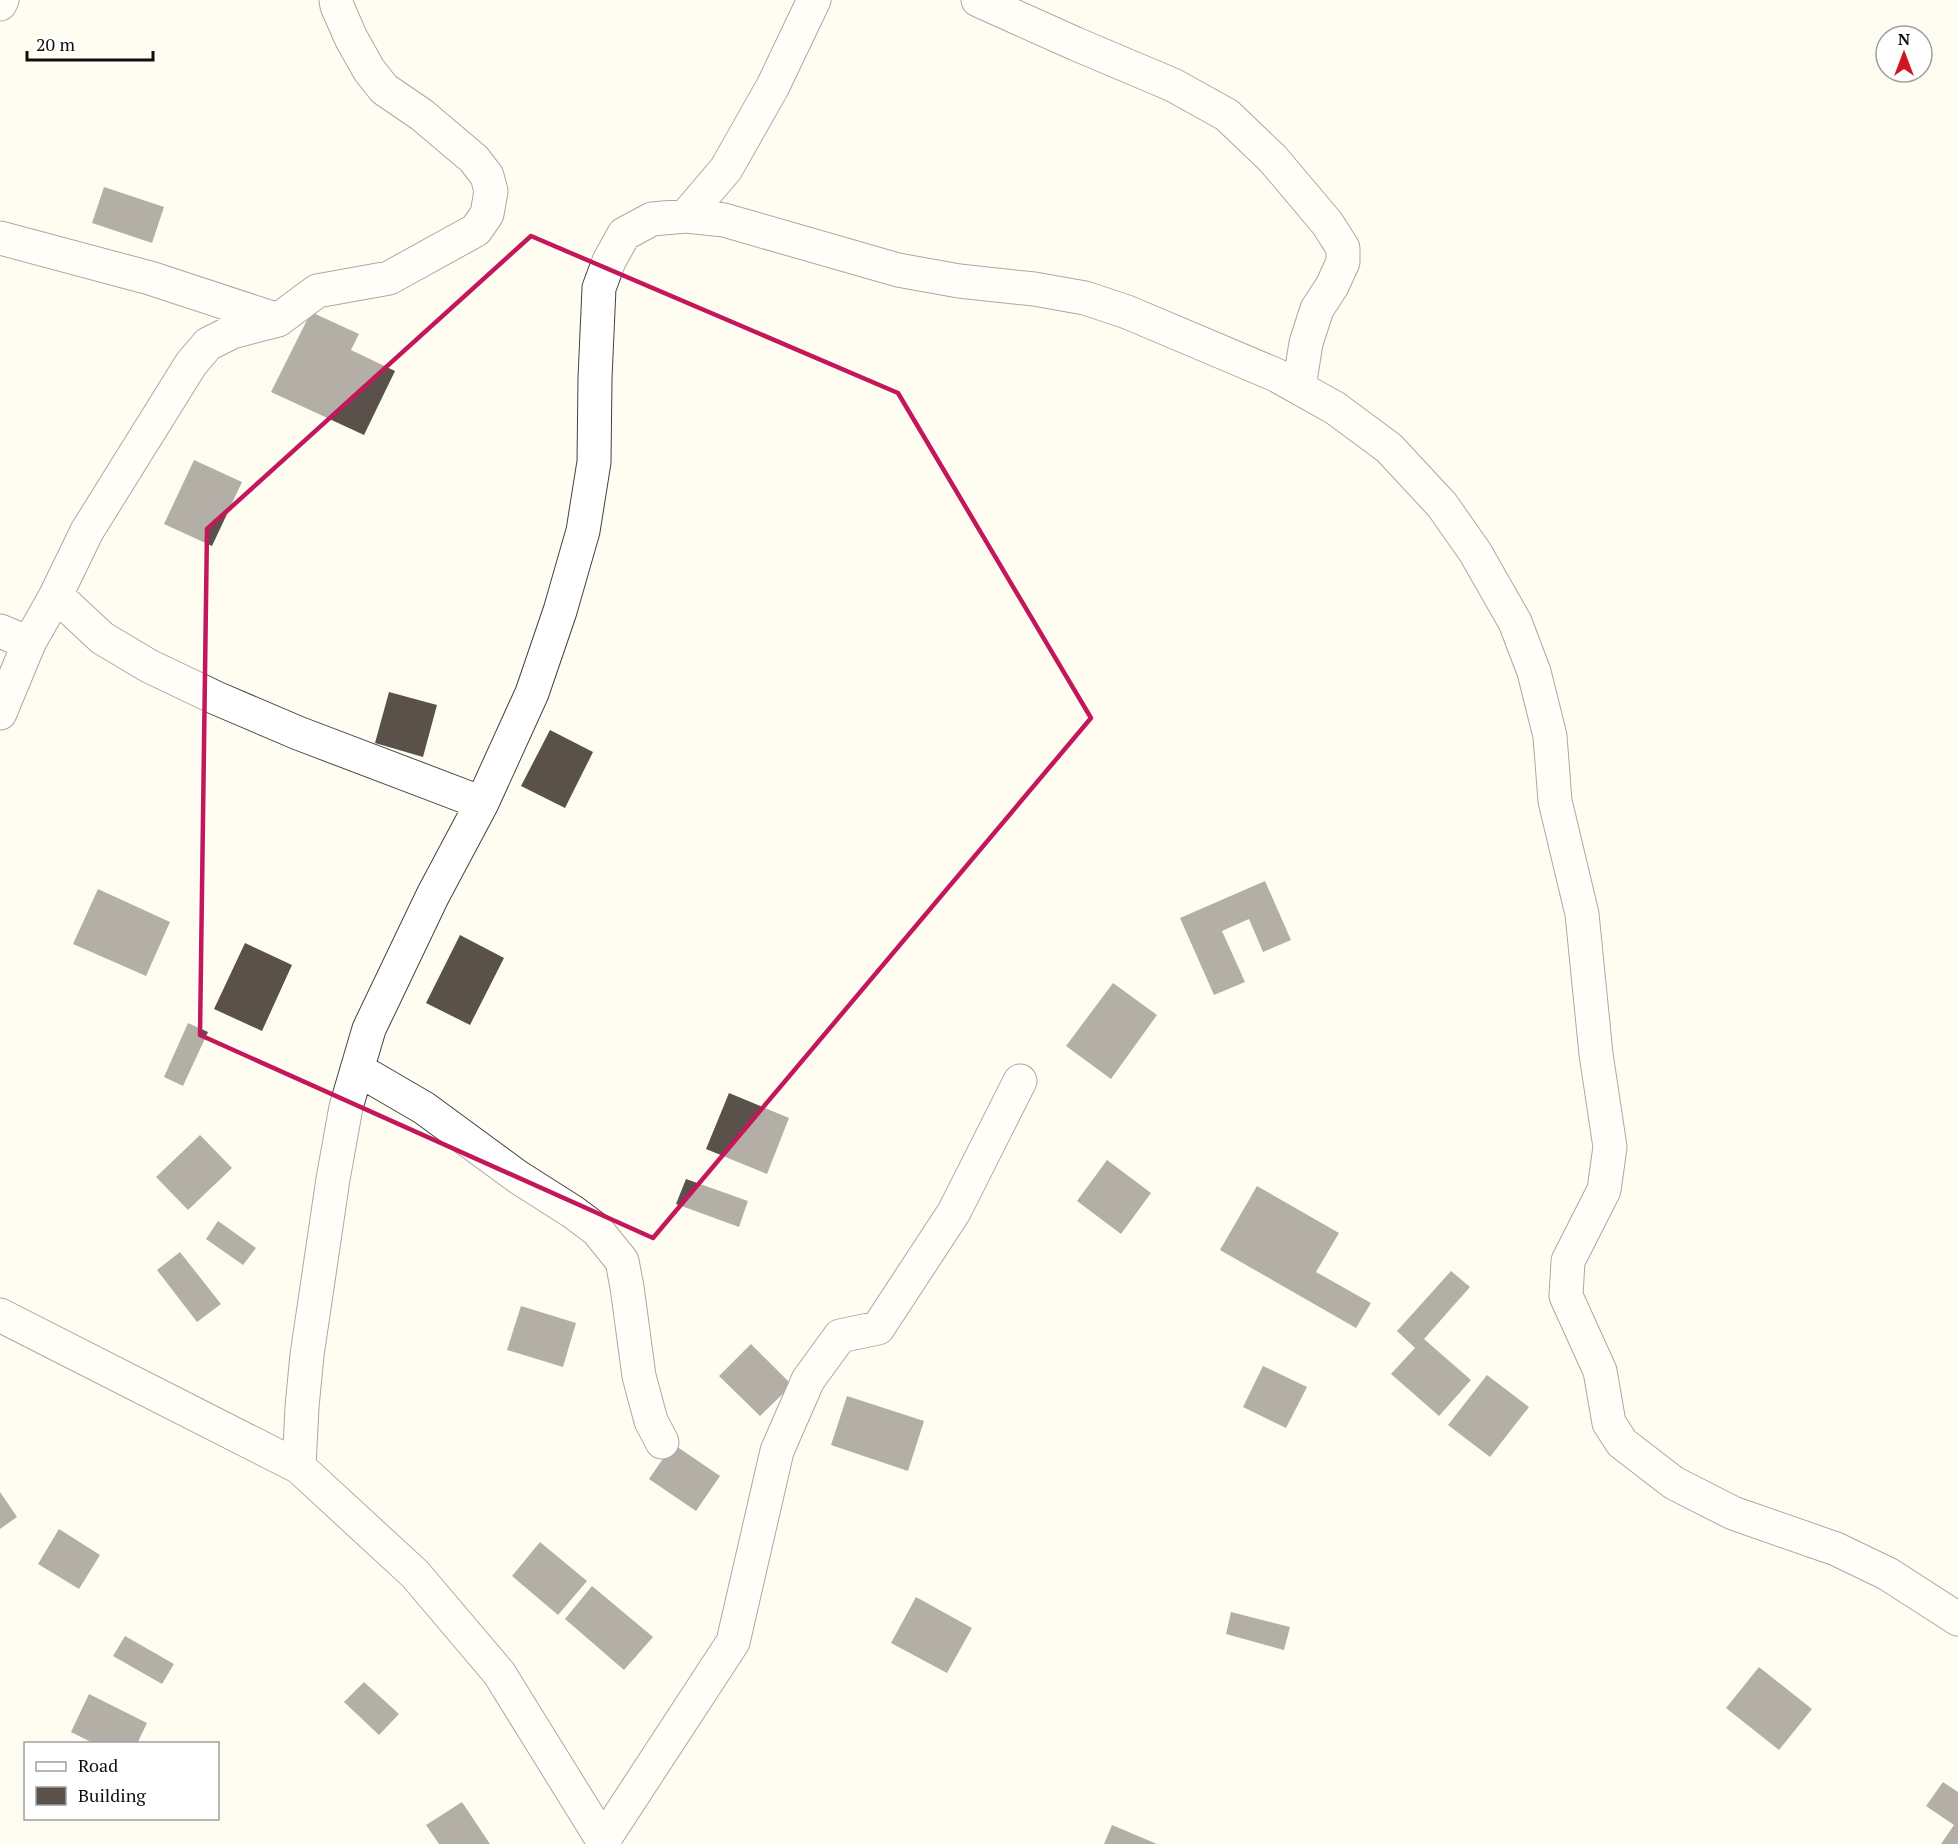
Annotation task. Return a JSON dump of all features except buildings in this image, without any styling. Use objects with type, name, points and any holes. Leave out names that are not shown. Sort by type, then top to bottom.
[{"type":"street","points":[[0,4],[2,0]]},
{"type":"street","points":[[0,713],[15,637],[56,595],[87,531],[191,364],[208,344],[232,332],[278,320],[317,291],[389,278],[476,230],[487,214],[491,190],[487,176],[474,159],[431,122],[384,89],[369,70],[351,38],[336,0]]},
{"type":"street","points":[[686,216],[726,169],[773,86],[814,0]]},
{"type":"street","points":[[978,0],[1076,45],[1173,85],[1227,115],[1273,159],[1327,223],[1343,248],[1343,262],[1332,286],[1317,309],[1306,343],[1299,387]]},
{"type":"street","points":[[299,1467],[302,1407],[317,1280],[346,1107],[369,1029],[433,895],[482,802],[532,693],[560,611],[583,531],[594,462],[599,288],[609,261],[624,234],[652,219],[686,216],[724,220],[898,270],[959,281],[1034,289],[1085,298],[1138,316],[1276,375],[1335,408],[1389,448],[1442,505],[1475,552],[1515,622],[1534,672],[1550,736],[1555,801],[1582,914],[1596,1054],[1610,1147],[1604,1190],[1568,1261],[1566,1296],[1600,1371],[1610,1423],[1622,1443],[1674,1483],[1732,1513],[1836,1549],[1953,1606]]},
{"type":"street","points":[[0,238],[150,278],[278,320]]},
{"type":"street","points":[[56,595],[102,638],[149,666],[216,698],[309,737],[482,802]]},
{"type":"street","points":[[357,1069],[424,1108],[518,1177],[597,1230],[622,1261],[639,1376],[651,1421],[662,1442]]},
{"type":"street","points":[[0,1315],[299,1467],[415,1574],[499,1673],[604,1842],[733,1642],[777,1451],[808,1380],[840,1336],[878,1328],[954,1212],[1020,1081]]},
{"type":"highlighted area","points":[[531,236],[898,393],[1091,718],[653,1238],[200,1035],[207,529]]}]
